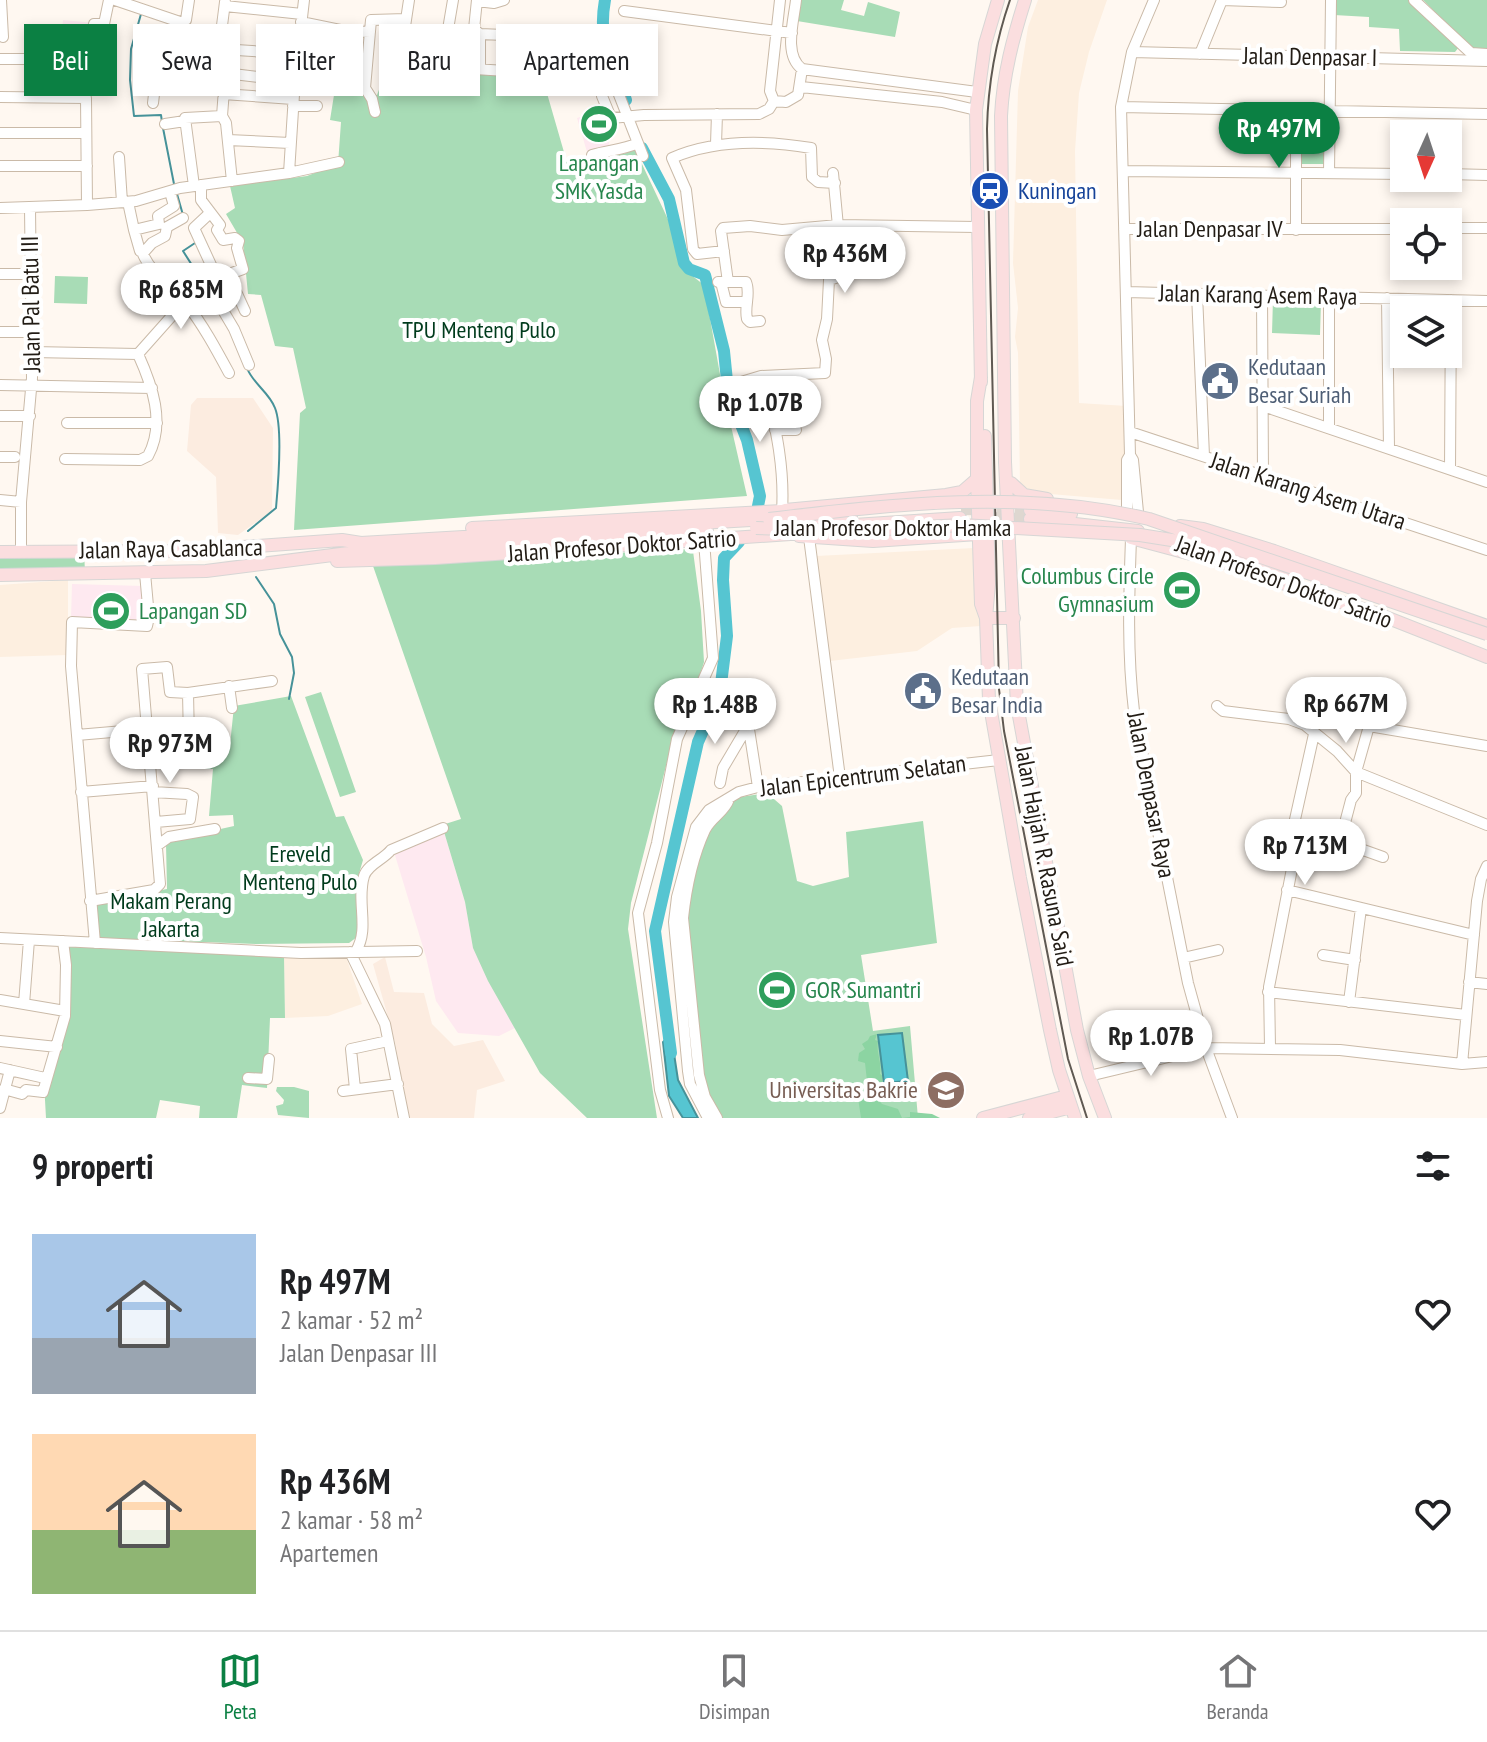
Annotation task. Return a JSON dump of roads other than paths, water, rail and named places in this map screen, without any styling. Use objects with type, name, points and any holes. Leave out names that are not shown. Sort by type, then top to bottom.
[{"type":"main road","name":"Jalan Hajjah R. Rasuna Said","points":[[998,0],[985,44],[976,110],[979,324],[985,412],[989,584],[986,618],[989,700],[1050,1030],[1071,1107]]},
{"type":"main road","name":"Jalan Hajjah R. Rasuna Said","points":[[1025,0],[1002,90],[1008,563],[1020,726],[1067,981],[1089,1076],[1105,1118]]},
{"type":"main road","points":[[979,324],[991,332],[1003,327]]},
{"type":"main road","name":"Jalan Hajjah R. Rasuna Said","points":[[981,377],[977,401],[978,534],[981,604],[986,618]]},
{"type":"main road","name":"Jalan Hajjah R. Rasuna Said","points":[[1004,418],[1010,435],[1014,544],[1012,589]]},
{"type":"main road","points":[[782,511],[946,495],[962,492],[977,479]]},
{"type":"main road","points":[[1011,483],[1032,514],[1198,555]]},
{"type":"main road","points":[[946,495],[965,504],[964,529],[956,535]]},
{"type":"main road","name":"Jalan Profesor Doktor Hamka","points":[[282,563],[371,546],[769,519],[944,502],[1041,502],[1149,519],[1487,634]]},
{"type":"main road","name":"Jalan Profesor Doktor Satrio","points":[[282,563],[435,558],[803,536],[827,527],[960,514],[812,520],[782,511],[398,533],[342,540]]},
{"type":"main road","points":[[1032,514],[1132,511],[1203,529]]},
{"type":"main road","points":[[1014,544],[1032,514]]},
{"type":"main road","name":"Jalan Profesor Doktor Satrio","points":[[1032,514],[1203,529],[1387,589],[1487,626]]},
{"type":"main road","name":"Jalan Profesor Doktor Satrio","points":[[1032,514],[1158,536],[1198,555],[1378,614],[1487,657]]},
{"type":"main road","name":"Jalan Profesor Doktor Hamka","points":[[342,540],[371,546],[756,528],[846,531],[962,525],[1140,535],[1178,541],[1487,650]]},
{"type":"main road","points":[[803,536],[873,541],[978,534]]},
{"type":"main road","name":"Jalan Raya Casablanca","points":[[0,552],[211,551],[342,540]]},
{"type":"main road","name":"Jalan Raya Casablanca","points":[[0,575],[206,571],[282,563]]},
{"type":"main road","points":[[986,618],[1014,618]]},
{"type":"main road","points":[[983,1118],[1071,1107]]},
{"type":"main road","points":[[1029,1118],[1046,1108]]},
{"type":"street","points":[[1,0],[3,37]]},
{"type":"street","points":[[104,24],[109,0]]},
{"type":"street","points":[[115,0],[177,22],[186,20],[189,0]]},
{"type":"street","points":[[301,24],[304,0]]},
{"type":"street","points":[[405,24],[409,0]]},
{"type":"street","points":[[449,24],[453,0]]},
{"type":"street","points":[[475,24],[477,0],[494,3],[504,0]]},
{"type":"street","points":[[774,101],[770,91],[780,0]]},
{"type":"street","points":[[774,101],[793,100],[801,87],[802,69],[792,55],[796,0]]},
{"type":"street","points":[[1132,511],[1127,460],[1130,455],[1130,432],[1121,107],[1132,52],[1154,0]]},
{"type":"street","points":[[1200,54],[1222,0],[1281,2]]},
{"type":"street","points":[[1329,173],[1331,0]]},
{"type":"street","points":[[1414,0],[1471,53],[1487,54]]},
{"type":"street","points":[[224,24],[225,3],[302,18],[345,31],[370,32]]},
{"type":"street","points":[[624,11],[792,33]]},
{"type":"street","points":[[375,112],[365,88],[371,20],[406,19]]},
{"type":"street","points":[[480,34],[496,35]]},
{"type":"street","name":"Jalan Denpasar I","points":[[1132,52],[1487,61]]},
{"type":"street","points":[[0,59],[24,59]]},
{"type":"street","points":[[480,69],[496,70]]},
{"type":"street","points":[[802,69],[977,92]]},
{"type":"street","points":[[801,87],[942,102],[976,110]]},
{"type":"street","points":[[153,103],[154,96]]},
{"type":"street","points":[[223,96],[222,116],[232,181]]},
{"type":"street","points":[[240,96],[317,106]]},
{"type":"street","points":[[289,173],[294,96]]},
{"type":"street","points":[[602,96],[611,118],[759,114],[769,109],[774,101]]},
{"type":"street","points":[[622,96],[643,156]]},
{"type":"street","points":[[0,97],[86,98],[87,205]]},
{"type":"street","points":[[1121,107],[1487,114]]},
{"type":"street","name":"Jalan Denpasar IV","points":[[1296,111],[1296,230]]},
{"type":"street","points":[[716,144],[717,114]]},
{"type":"street","points":[[165,124],[185,121],[188,117],[222,116]]},
{"type":"street","points":[[185,121],[201,200],[220,225],[217,230],[223,240]]},
{"type":"street","points":[[0,133],[86,133]]},
{"type":"street","points":[[228,140],[290,143]]},
{"type":"street","points":[[592,155],[625,149],[638,143]]},
{"type":"street","points":[[724,251],[697,254],[693,249],[686,190],[672,158],[716,144],[783,143],[811,148],[812,177],[818,182],[834,178],[845,275],[829,280],[827,319],[822,340],[825,373],[764,376],[741,382],[737,390]]},
{"type":"street","points":[[119,157],[125,202],[142,252],[157,278],[185,303],[208,334],[229,373]]},
{"type":"street","name":"Jalan Pal Batu III","points":[[21,552],[21,502],[30,416],[32,352],[30,208],[125,202],[175,190],[289,173],[339,162]]},
{"type":"street","points":[[0,166],[87,166]]},
{"type":"street","points":[[1123,171],[1390,174]]},
{"type":"street","points":[[1462,174],[1487,175]]},
{"type":"street","points":[[142,252],[165,236],[166,227],[181,220],[174,206],[175,190]]},
{"type":"street","points":[[134,230],[159,224],[157,217],[174,206]]},
{"type":"street","points":[[0,208],[30,208]]},
{"type":"street","points":[[210,213],[194,228],[217,278]]},
{"type":"street","points":[[746,302],[726,302],[724,251],[716,229],[750,226],[782,230],[838,225],[977,227]]},
{"type":"street","points":[[1462,228],[1487,228]]},
{"type":"street","name":"Jalan Denpasar IV","points":[[1124,229],[1390,229]]},
{"type":"street","points":[[32,352],[138,354],[204,287],[217,278],[243,269],[237,248],[239,241],[235,238],[223,240],[205,252]]},
{"type":"street","points":[[189,273],[204,287],[234,329],[249,365]]},
{"type":"street","points":[[230,273],[245,311]]},
{"type":"street","points":[[0,274],[30,274]]},
{"type":"street","points":[[723,282],[748,283],[748,321],[760,321]]},
{"type":"street","name":"Jalan Karang Asem Raya","points":[[1126,292],[1390,298]]},
{"type":"street","points":[[1197,294],[1204,456]]},
{"type":"street","points":[[1262,295],[1263,476]]},
{"type":"street","points":[[1329,297],[1329,428]]},
{"type":"street","points":[[1387,298],[1389,448]]},
{"type":"street","name":"Jalan Karang Asem Raya","points":[[1462,300],[1487,301]]},
{"type":"street","points":[[0,332],[31,332]]},
{"type":"street","points":[[65,459],[143,459],[152,449],[157,423],[152,388],[138,354]]},
{"type":"street","points":[[1450,469],[1451,368]]},
{"type":"street","points":[[764,376],[782,456],[782,511]]},
{"type":"street","points":[[0,385],[152,388]]},
{"type":"street","points":[[1263,406],[1487,482]]},
{"type":"street","points":[[0,416],[30,416]]},
{"type":"street","points":[[67,423],[157,423]]},
{"type":"street","points":[[775,430],[796,430]]},
{"type":"street","name":"Jalan Karang Asem Utara","points":[[1130,432],[1487,550]]},
{"type":"street","points":[[0,457],[15,457]]},
{"type":"street","points":[[0,500],[21,502]]},
{"type":"street","points":[[803,536],[840,778]]},
{"type":"street","name":"Jalan Denpasar Raya","points":[[1131,538],[1128,609],[1130,679],[1183,958],[1207,1050],[1232,1118]]},
{"type":"street","points":[[668,1118],[660,1090],[638,913],[657,843],[677,739],[713,658],[704,541]]},
{"type":"street","points":[[95,943],[71,666],[72,622],[149,625],[145,573]]},
{"type":"street","points":[[90,901],[159,887],[142,669],[167,667],[169,690],[188,693],[272,681]]},
{"type":"street","points":[[229,686],[232,708]]},
{"type":"street","points":[[77,735],[147,729],[169,738],[189,740],[188,693]]},
{"type":"street","points":[[744,697],[758,787]]},
{"type":"street","points":[[1305,725],[1324,700],[1369,726],[1487,746]]},
{"type":"street","points":[[1217,706],[1223,711],[1289,719],[1305,725],[1337,751],[1356,772],[1487,825]]},
{"type":"street","points":[[720,783],[723,768],[749,724]]},
{"type":"street","points":[[1340,842],[1351,800],[1356,793],[1356,772],[1369,726]]},
{"type":"street","points":[[1270,1047],[1268,992],[1297,844],[1294,832],[1314,734]]},
{"type":"street","name":"Jalan Epicentrum Selatan","points":[[699,1092],[688,1071],[674,939],[675,909],[684,887],[696,827],[701,817],[739,792],[758,787],[999,760]]},
{"type":"street","points":[[81,792],[153,789],[193,797],[190,819],[156,822]]},
{"type":"street","points":[[353,952],[363,939],[362,889],[369,867],[385,858],[391,850],[443,828]]},
{"type":"street","points":[[158,845],[169,837],[215,829]]},
{"type":"street","points":[[1294,832],[1340,842],[1383,857]]},
{"type":"street","points":[[1462,1064],[1473,938],[1487,866]]},
{"type":"street","points":[[1287,890],[1487,943]]},
{"type":"street","points":[[1349,1002],[1361,908]]},
{"type":"street","points":[[0,938],[301,953],[413,951]]},
{"type":"street","points":[[24,1004],[29,940]]},
{"type":"street","points":[[4,1089],[22,1094],[26,1090],[42,1094],[65,1011],[63,941]]},
{"type":"street","points":[[1183,958],[1218,950]]},
{"type":"street","points":[[353,952],[385,1024],[404,1118]]},
{"type":"street","points":[[1323,955],[1355,960]]},
{"type":"street","points":[[1469,982],[1487,984]]},
{"type":"street","points":[[1268,992],[1466,1015]]},
{"type":"street","points":[[0,1000],[65,1011]]},
{"type":"street","points":[[0,1041],[57,1047]]},
{"type":"street","points":[[355,1089],[351,1049],[388,1041]]},
{"type":"street","points":[[1089,1076],[1207,1050],[1270,1047],[1356,1051],[1462,1064],[1487,1062]]},
{"type":"street","points":[[1094,1090],[1100,1079],[1207,1050]]},
{"type":"street","points":[[248,1078],[266,1080],[269,1059]]},
{"type":"street","points":[[0,1108],[5,1069],[45,1078]]},
{"type":"street","points":[[343,1091],[398,1084]]},
{"type":"street","points":[[699,1092],[708,1118]]},
{"type":"street","points":[[699,1092],[717,1118]]},
{"type":"water","points":[[902,1033],[908,1081],[884,1083],[878,1035]]},
{"type":"water","points":[[671,1034],[678,1080],[698,1118],[683,1118],[669,1096],[663,1042]]},
{"type":"waterway","points":[[605,0],[605,40],[626,100]]},
{"type":"waterway","points":[[141,14],[131,49],[134,116],[161,115],[162,122]]},
{"type":"waterway","points":[[163,128],[174,184]]},
{"type":"waterway","points":[[642,148],[669,199],[684,263],[689,269],[705,275],[724,351],[728,391],[747,440],[760,496],[757,511]]},
{"type":"waterway","points":[[177,194],[183,215]]},
{"type":"waterway","points":[[195,243],[183,251],[204,284]]},
{"type":"waterway","points":[[247,368],[275,408],[279,443],[276,508],[248,531]]},
{"type":"waterway","points":[[671,1053],[655,931],[698,742],[720,692],[727,636],[724,558],[739,542]]},
{"type":"waterway","points":[[256,577],[274,604],[280,634],[292,657],[294,673],[289,699]]},
{"type":"tunnel","points":[[961,509],[1030,510]]},
{"type":"tunnel","points":[[977,518],[1030,519]]},
{"type":"tram line","points":[[1010,0],[993,64],[987,129],[999,689],[1004,731],[1068,1059],[1087,1118]]},
{"type":"place","name":"Lapangan SMK Yasda","points":[[599,124]]},
{"type":"place","name":"Kuningan","points":[[990,191]]},
{"type":"place","name":"Kedutaan Besar Suriah","points":[[1220,381]]},
{"type":"place","name":"Columbus Circle Gymnasium","points":[[1182,590]]},
{"type":"place","name":"Lapangan SD","points":[[111,611]]},
{"type":"place","name":"Kedutaan Besar India","points":[[923,691]]},
{"type":"place","name":"GOR Sumantri","points":[[777,990]]},
{"type":"place","name":"Universitas Bakrie","points":[[946,1090]]},
{"type":"park label","name":"TPU Menteng Pulo","points":[[479,330]]},
{"type":"park label","name":"Ereveld Menteng Pulo","points":[[300,868]]},
{"type":"park label","name":"Makam Perang Jakarta","points":[[171,915]]}]
